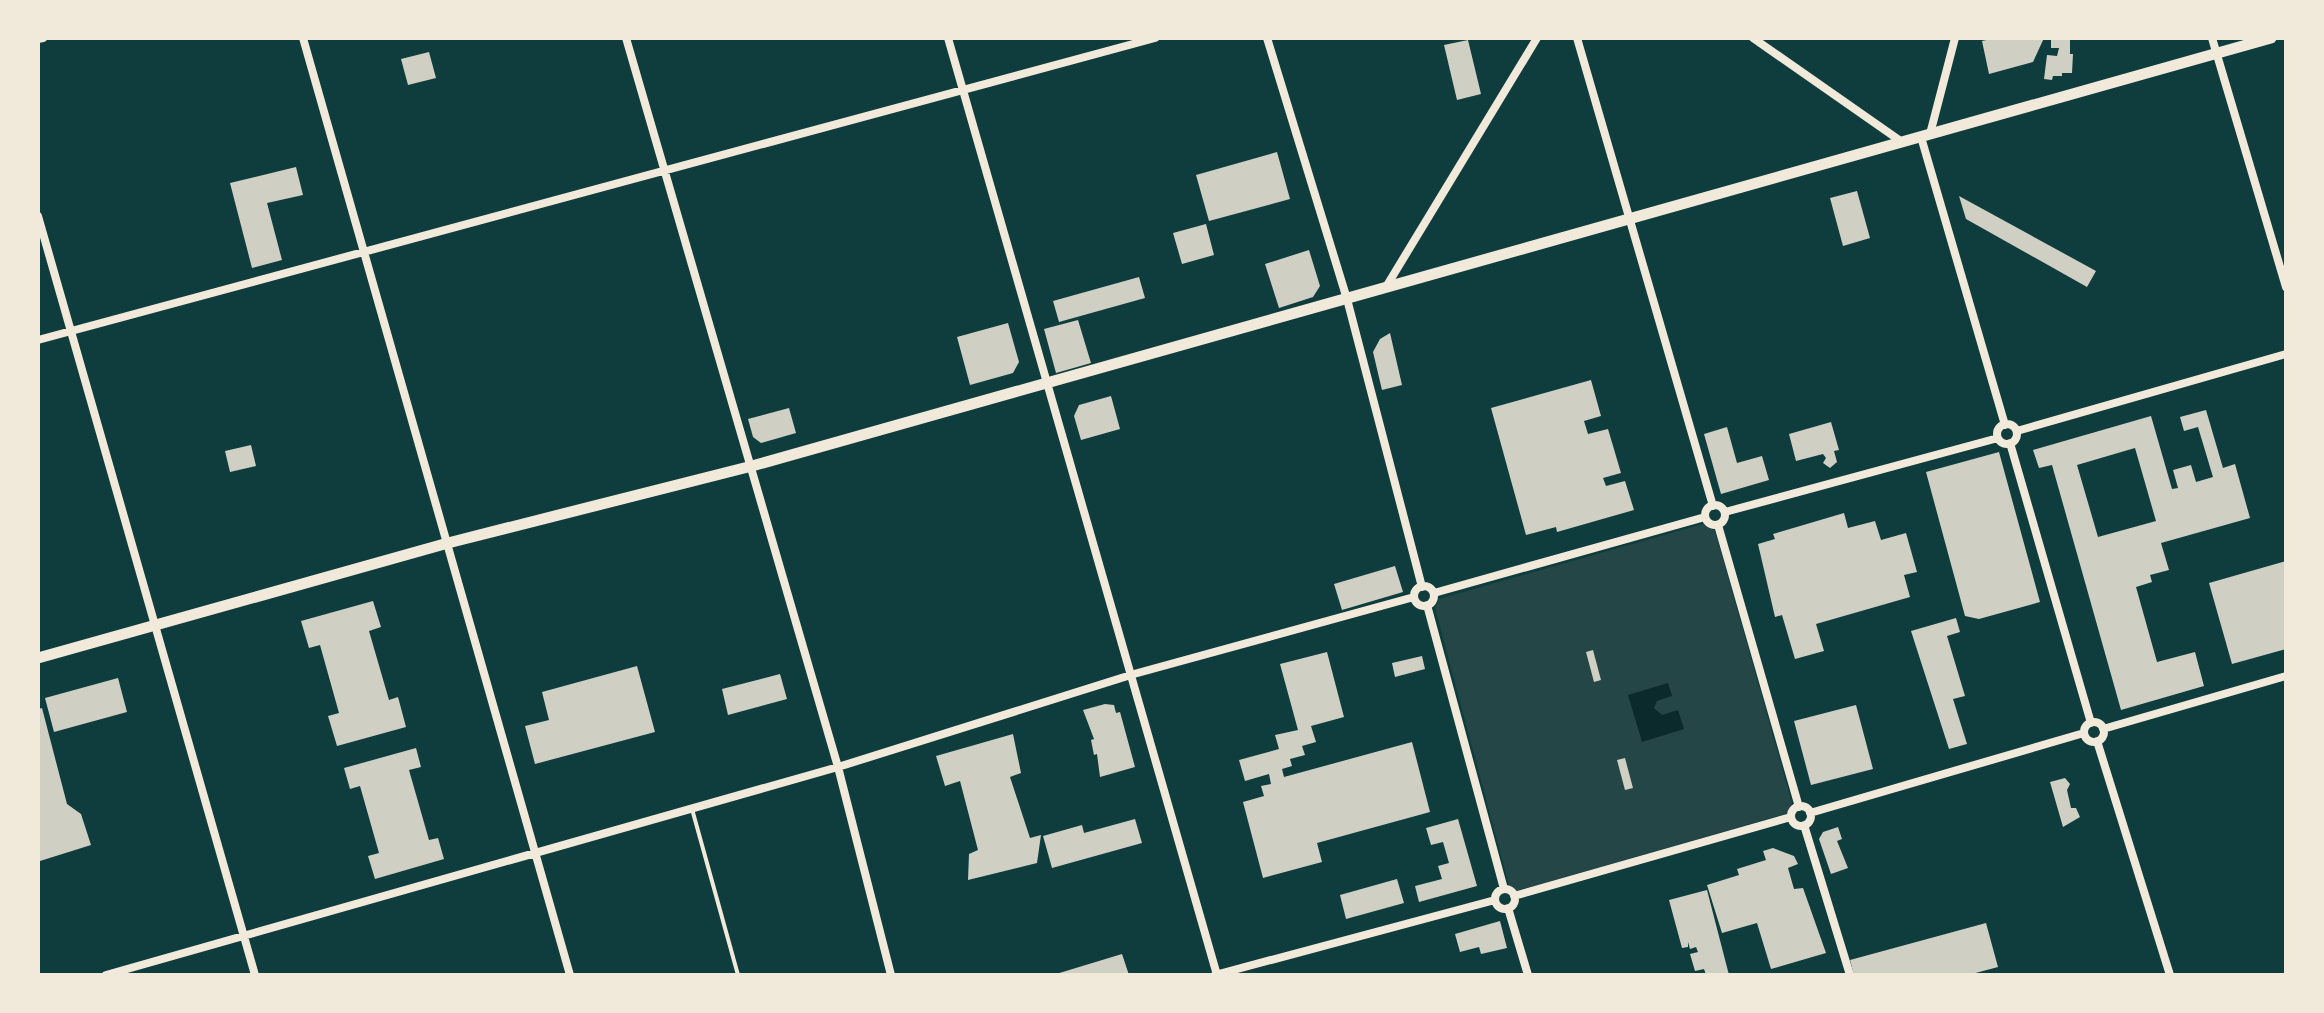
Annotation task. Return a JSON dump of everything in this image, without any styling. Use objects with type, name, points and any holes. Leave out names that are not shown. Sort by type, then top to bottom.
[{"type":"main road","points":[[38,658],[448,543],[752,466],[1049,384],[2271,38]]},
{"type":"street","points":[[303,38],[570,975]]},
{"type":"street","points":[[626,38],[838,767],[891,975]]},
{"type":"street","points":[[948,38],[1134,674],[1217,975],[1495,900]]},
{"type":"street","points":[[38,340],[1155,38]]},
{"type":"street","points":[[1267,38],[1347,299],[1422,587],[1434,593],[1705,517],[1713,506]]},
{"type":"street","points":[[1385,288],[1537,38]]},
{"type":"street","points":[[1577,38],[1713,506],[1725,512],[1998,438],[2010,443]]},
{"type":"street","points":[[1753,38],[1902,142]]},
{"type":"street","points":[[1955,38],[1925,135],[2005,425],[2017,431],[2286,354]]},
{"type":"street","points":[[2212,38],[2286,287]]},
{"type":"street","points":[[38,216],[255,975]]},
{"type":"street","points":[[1998,438],[1999,429],[2005,425]]},
{"type":"street","points":[[2010,443],[2017,431]]},
{"type":"street","points":[[2010,443],[2091,723],[2103,729],[2286,676]]},
{"type":"street","points":[[1705,517],[1710,524],[1718,525],[1725,519],[1725,512]]},
{"type":"street","points":[[1718,525],[1799,807]]},
{"type":"street","points":[[106,975],[838,767],[1134,674],[1414,597],[1422,587]]},
{"type":"street","points":[[1414,597],[1419,605],[1427,605],[1433,600],[1434,593]]},
{"type":"street","points":[[1427,605],[1504,889],[1514,896]]},
{"type":"street","points":[[1810,813],[2084,733],[2091,723]]},
{"type":"street","points":[[2103,729],[2097,741],[2170,975]]},
{"type":"street","points":[[2084,733],[2089,741],[2097,741]]},
{"type":"street","points":[[1799,807],[1806,807],[1810,813],[1810,819],[1804,825]]},
{"type":"street","points":[[1528,975],[1508,908],[1514,896],[1791,817],[1799,807]]},
{"type":"street","points":[[1791,817],[1796,824],[1804,825]]},
{"type":"street","points":[[1804,825],[1850,975]]},
{"type":"street","points":[[1495,900],[1498,892],[1504,889]]},
{"type":"street","points":[[1495,900],[1500,908],[1508,908]]},
{"type":"lane","points":[[692,809],[738,975]]},
{"type":"shaded area","points":[[1703,524],[1715,531],[1792,803],[1788,813],[1516,891],[1509,885],[1435,608],[1439,599]]},
{"type":"shaded area","points":[[1668,683],[1672,696],[1657,701],[1654,708],[1662,715],[1678,710],[1684,729],[1642,742],[1628,695]]},
{"type":"building","points":[[2044,38],[2033,62],[1989,74],[1982,41]]},
{"type":"building","points":[[2051,38],[2070,38],[2070,54],[2073,54],[2072,73],[2053,76],[2052,80],[2044,79],[2047,55],[2057,56],[2059,48],[2051,48]]},
{"type":"building","points":[[1468,40],[1481,94],[1457,100],[1444,45]]},
{"type":"building","points":[[429,52],[436,78],[408,85],[401,59]]},
{"type":"building","points":[[1277,152],[1290,199],[1209,221],[1196,175]]},
{"type":"building","points":[[296,167],[303,195],[267,203],[282,260],[252,268],[230,183]]},
{"type":"building","points":[[1857,191],[1870,238],[1843,246],[1830,198]]},
{"type":"building","points":[[1959,196],[2096,271],[2087,287],[1966,219]]},
{"type":"building","points":[[1206,224],[1214,255],[1182,264],[1173,233]]},
{"type":"building","points":[[1309,250],[1320,286],[1313,297],[1279,308],[1265,264]]},
{"type":"building","points":[[1139,277],[1145,298],[1059,322],[1053,301]]},
{"type":"building","points":[[1078,320],[1091,363],[1056,373],[1044,329]]},
{"type":"building","points":[[1008,323],[1019,362],[1013,373],[970,385],[957,337]]},
{"type":"building","points":[[1390,333],[1402,385],[1382,390],[1373,352],[1380,339]]},
{"type":"building","points":[[1591,380],[1601,416],[1584,421],[1588,434],[1608,429],[1621,473],[1603,478],[1606,486],[1625,481],[1634,510],[1557,532],[1556,527],[1526,535],[1491,408]]},
{"type":"building","points":[[1111,396],[1120,429],[1081,440],[1074,416],[1079,405]]},
{"type":"building","points":[[789,408],[796,433],[761,443],[753,437],[748,419]]},
{"type":"building","points":[[2206,410],[2223,468],[2235,464],[2250,518],[2161,543],[2169,570],[2150,575],[2152,582],[2136,587],[2157,662],[2195,652],[2204,686],[2121,710],[2052,465],[2039,468],[2033,450],[2151,416],[2172,489],[2178,488],[2173,470],[2191,465],[2196,482],[2213,477],[2198,427],[2184,431],[2180,417]],"holes":[[[2135,448],[2156,521],[2098,537],[2077,465]]]},
{"type":"building","points":[[1831,422],[1839,450],[1834,451],[1837,462],[1830,468],[1823,463],[1826,458],[1823,454],[1796,461],[1789,434]]},
{"type":"building","points":[[1727,427],[1737,463],[1762,456],[1769,480],[1721,494],[1704,434]]},
{"type":"building","points":[[251,445],[256,466],[230,472],[225,451]]},
{"type":"building","points":[[1999,452],[2040,602],[1979,619],[1965,616],[1926,472]]},
{"type":"building","points":[[1844,513],[1848,528],[1875,521],[1881,540],[1906,533],[1917,572],[1904,575],[1910,597],[1816,624],[1824,651],[1795,659],[1782,615],[1775,617],[1758,544],[1775,539],[1773,534]]},
{"type":"building","points":[[2286,561],[2286,649],[2232,664],[2209,583]]},
{"type":"building","points":[[1395,566],[1403,592],[1342,610],[1334,584]]},
{"type":"building","points":[[373,601],[381,627],[369,631],[389,700],[398,697],[406,727],[337,746],[328,716],[339,713],[320,645],[309,648],[301,621]]},
{"type":"building","points":[[1956,618],[1960,632],[1947,636],[1965,696],[1953,699],[1967,744],[1949,749],[1911,631]]},
{"type":"building","points":[[1593,650],[1601,680],[1594,682],[1586,652]]},
{"type":"building","points":[[1327,652],[1344,717],[1311,726],[1316,742],[1302,746],[1305,755],[1290,759],[1292,766],[1282,769],[1284,777],[1412,742],[1430,812],[1317,843],[1322,862],[1263,878],[1243,802],[1264,796],[1261,786],[1271,784],[1269,774],[1245,781],[1239,760],[1279,749],[1275,735],[1298,730],[1280,664]]},
{"type":"building","points":[[1422,656],[1425,669],[1395,677],[1392,663]]},
{"type":"building","points":[[637,666],[655,732],[535,764],[525,726],[549,720],[542,692]]},
{"type":"building","points":[[780,674],[787,699],[728,715],[722,689]]},
{"type":"building","points":[[118,678],[127,712],[54,732],[45,698]]},
{"type":"building","points":[[1105,704],[1114,705],[1116,713],[1120,712],[1135,767],[1100,777],[1097,754],[1094,755],[1091,740],[1094,739],[1083,710]]},
{"type":"building","points":[[1856,705],[1873,769],[1811,785],[1794,721]]},
{"type":"building","points":[[42,708],[67,804],[81,814],[91,845],[40,861],[38,709]]},
{"type":"building","points":[[1013,734],[1021,773],[1010,777],[1030,838],[1041,835],[1037,863],[968,880],[969,854],[978,850],[960,781],[945,786],[936,756]]},
{"type":"building","points":[[416,748],[421,767],[409,770],[429,840],[438,838],[444,859],[375,879],[368,856],[379,853],[360,786],[350,789],[344,768]]},
{"type":"building","points":[[1625,758],[1633,788],[1625,790],[1617,760]]},
{"type":"building","points":[[2065,778],[2070,784],[2067,790],[2071,808],[2076,808],[2080,817],[2063,827],[2050,782]]},
{"type":"building","points":[[1135,819],[1142,843],[1052,868],[1043,836],[1082,825],[1084,833]]},
{"type":"building","points":[[1458,819],[1477,886],[1419,902],[1415,886],[1442,879],[1438,866],[1449,863],[1443,842],[1431,845],[1426,828]]},
{"type":"building","points":[[1838,827],[1842,839],[1837,841],[1848,868],[1831,874],[1819,839],[1823,832]]},
{"type":"building","points":[[1773,848],[1794,856],[1798,864],[1788,868],[1794,889],[1803,888],[1826,953],[1771,969],[1757,923],[1722,933],[1707,885],[1739,875],[1737,869],[1766,860],[1763,851]]},
{"type":"building","points":[[1397,879],[1404,903],[1346,919],[1340,895]]},
{"type":"building","points":[[1707,890],[1729,975],[1706,975],[1704,969],[1695,971],[1690,954],[1698,952],[1696,947],[1690,949],[1688,942],[1688,947],[1682,948],[1669,900]]},
{"type":"building","points":[[1500,921],[1507,948],[1481,954],[1479,947],[1460,952],[1455,934]]},
{"type":"building","points":[[1986,923],[1998,967],[1968,975],[1854,975],[1850,960]]},
{"type":"building","points":[[1122,954],[1129,975],[1056,975],[1056,974]]}]
